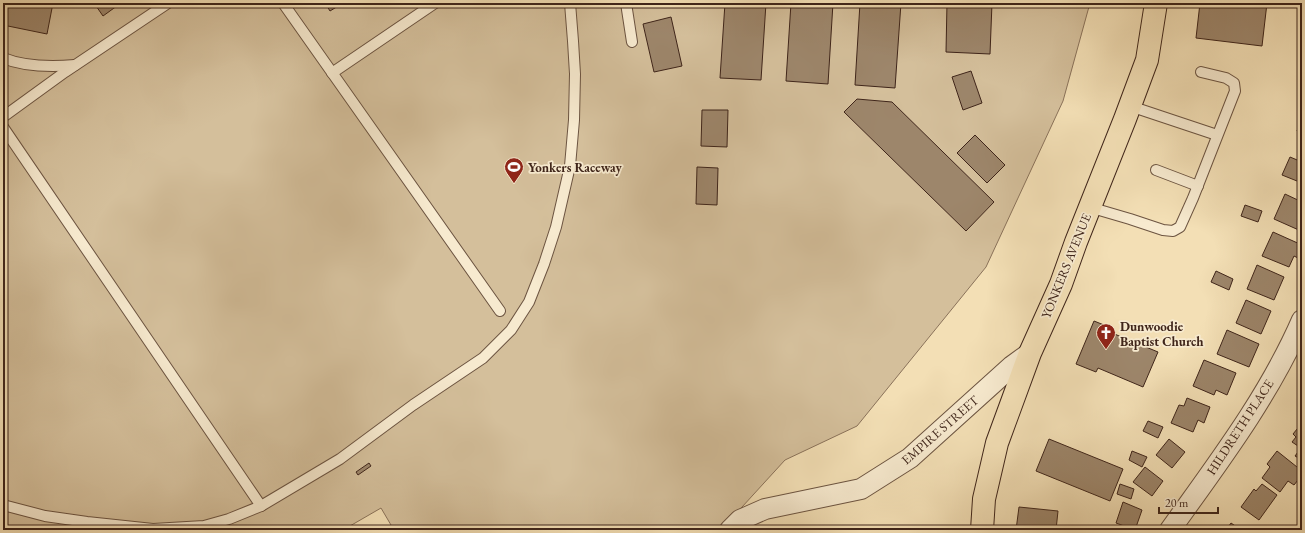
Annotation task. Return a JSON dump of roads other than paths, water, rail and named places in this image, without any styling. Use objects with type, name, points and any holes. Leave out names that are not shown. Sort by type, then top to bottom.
[{"type":"main road","name":"YONKERS AVENUE","points":[[982,530],[984,499],[997,443],[1030,353],[1061,284],[1147,60],[1156,3]]},
{"type":"street","name":"HILDRETH PLACE","points":[[1170,530],[1263,395],[1292,343],[1302,320]]},
{"type":"street","name":"EMPIRE STREET","points":[[730,530],[740,520],[765,509],[861,489],[910,458],[1012,366],[1030,353]]},
{"type":"lane","points":[[3,117],[75,65],[168,3]]},
{"type":"lane","points":[[283,3],[500,311]]},
{"type":"lane","points":[[332,73],[435,3]]},
{"type":"lane","points":[[3,505],[45,516],[87,522],[153,528],[204,526],[261,506],[340,459],[413,405],[483,358],[511,330],[529,302],[544,264],[556,227],[570,166],[574,120],[574,41],[570,3]]},
{"type":"lane","points":[[626,3],[632,42]]},
{"type":"lane","points":[[3,58],[14,62],[51,67],[75,65]]},
{"type":"lane","points":[[1090,207],[1163,230],[1173,231],[1180,227],[1198,186],[1235,91],[1234,83],[1226,78],[1201,72]]},
{"type":"lane","points":[[1130,106],[1217,135]]},
{"type":"lane","points":[[3,127],[261,506]]},
{"type":"lane","points":[[1156,170],[1198,186]]},
{"type":"place","name":"Yonkers Raceway","points":[[514,184]]},
{"type":"place","name":"Dunwoodie Baptist Church","points":[[1106,350]]}]
